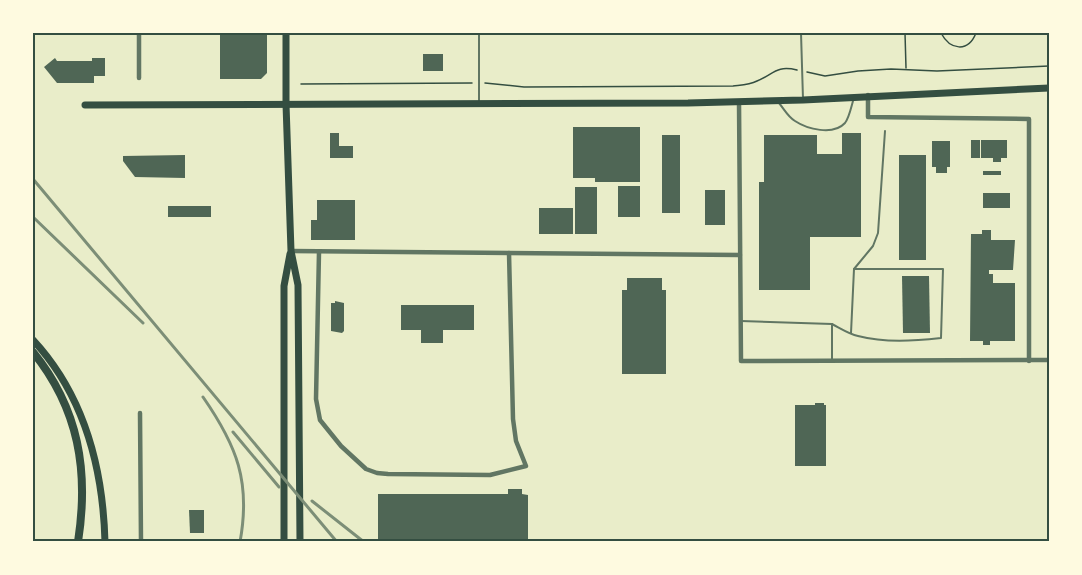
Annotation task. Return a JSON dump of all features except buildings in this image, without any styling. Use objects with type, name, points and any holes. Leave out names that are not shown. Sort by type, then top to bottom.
[{"type":"highway","points":[[33,352],[45,366],[65,403],[80,453],[83,501],[78,542]]},
{"type":"main road","points":[[286,33],[291,251],[298,285],[300,542]]},
{"type":"main road","points":[[85,105],[739,102],[1049,88]]},
{"type":"main road","points":[[284,542],[284,286],[291,251]]},
{"type":"main road","points":[[33,340],[64,379],[84,423],[98,466],[104,506],[105,542]]},
{"type":"street","points":[[139,33],[139,78]]},
{"type":"street","points":[[868,95],[868,117],[1029,119],[1029,361]]},
{"type":"street","points":[[739,102],[741,361],[1049,360]]},
{"type":"street","points":[[291,251],[740,255]]},
{"type":"street","points":[[319,252],[316,399],[320,420],[341,446],[366,469],[377,473],[490,475],[526,466],[516,441],[513,419],[509,253]]},
{"type":"street","points":[[140,413],[141,542]]},
{"type":"lane","points":[[479,33],[479,104]]},
{"type":"lane","points":[[801,33],[802,100]]},
{"type":"lane","points":[[777,101],[793,120],[816,130],[833,130],[847,121],[855,96]]},
{"type":"lane","points":[[851,333],[854,269],[873,246],[878,233],[885,131]]},
{"type":"lane","points":[[741,321],[832,324],[871,339],[909,341],[941,338],[943,269],[854,269]]},
{"type":"lane","points":[[832,324],[832,361]]},
{"type":"path","points":[[905,33],[906,69]]},
{"type":"path","points":[[941,33],[949,44],[960,47],[970,42],[976,33]]},
{"type":"path","points":[[302,84],[493,82],[524,87],[733,86],[756,82],[783,68],[825,76],[858,71],[1049,66]]},
{"type":"railway","points":[[33,179],[337,542]]},
{"type":"railway","points":[[33,217],[143,323]]},
{"type":"railway","points":[[203,397],[225,432],[238,465],[244,501],[240,542]]},
{"type":"railway","points":[[233,432],[279,487]]},
{"type":"railway","points":[[312,501],[364,542]]}]
